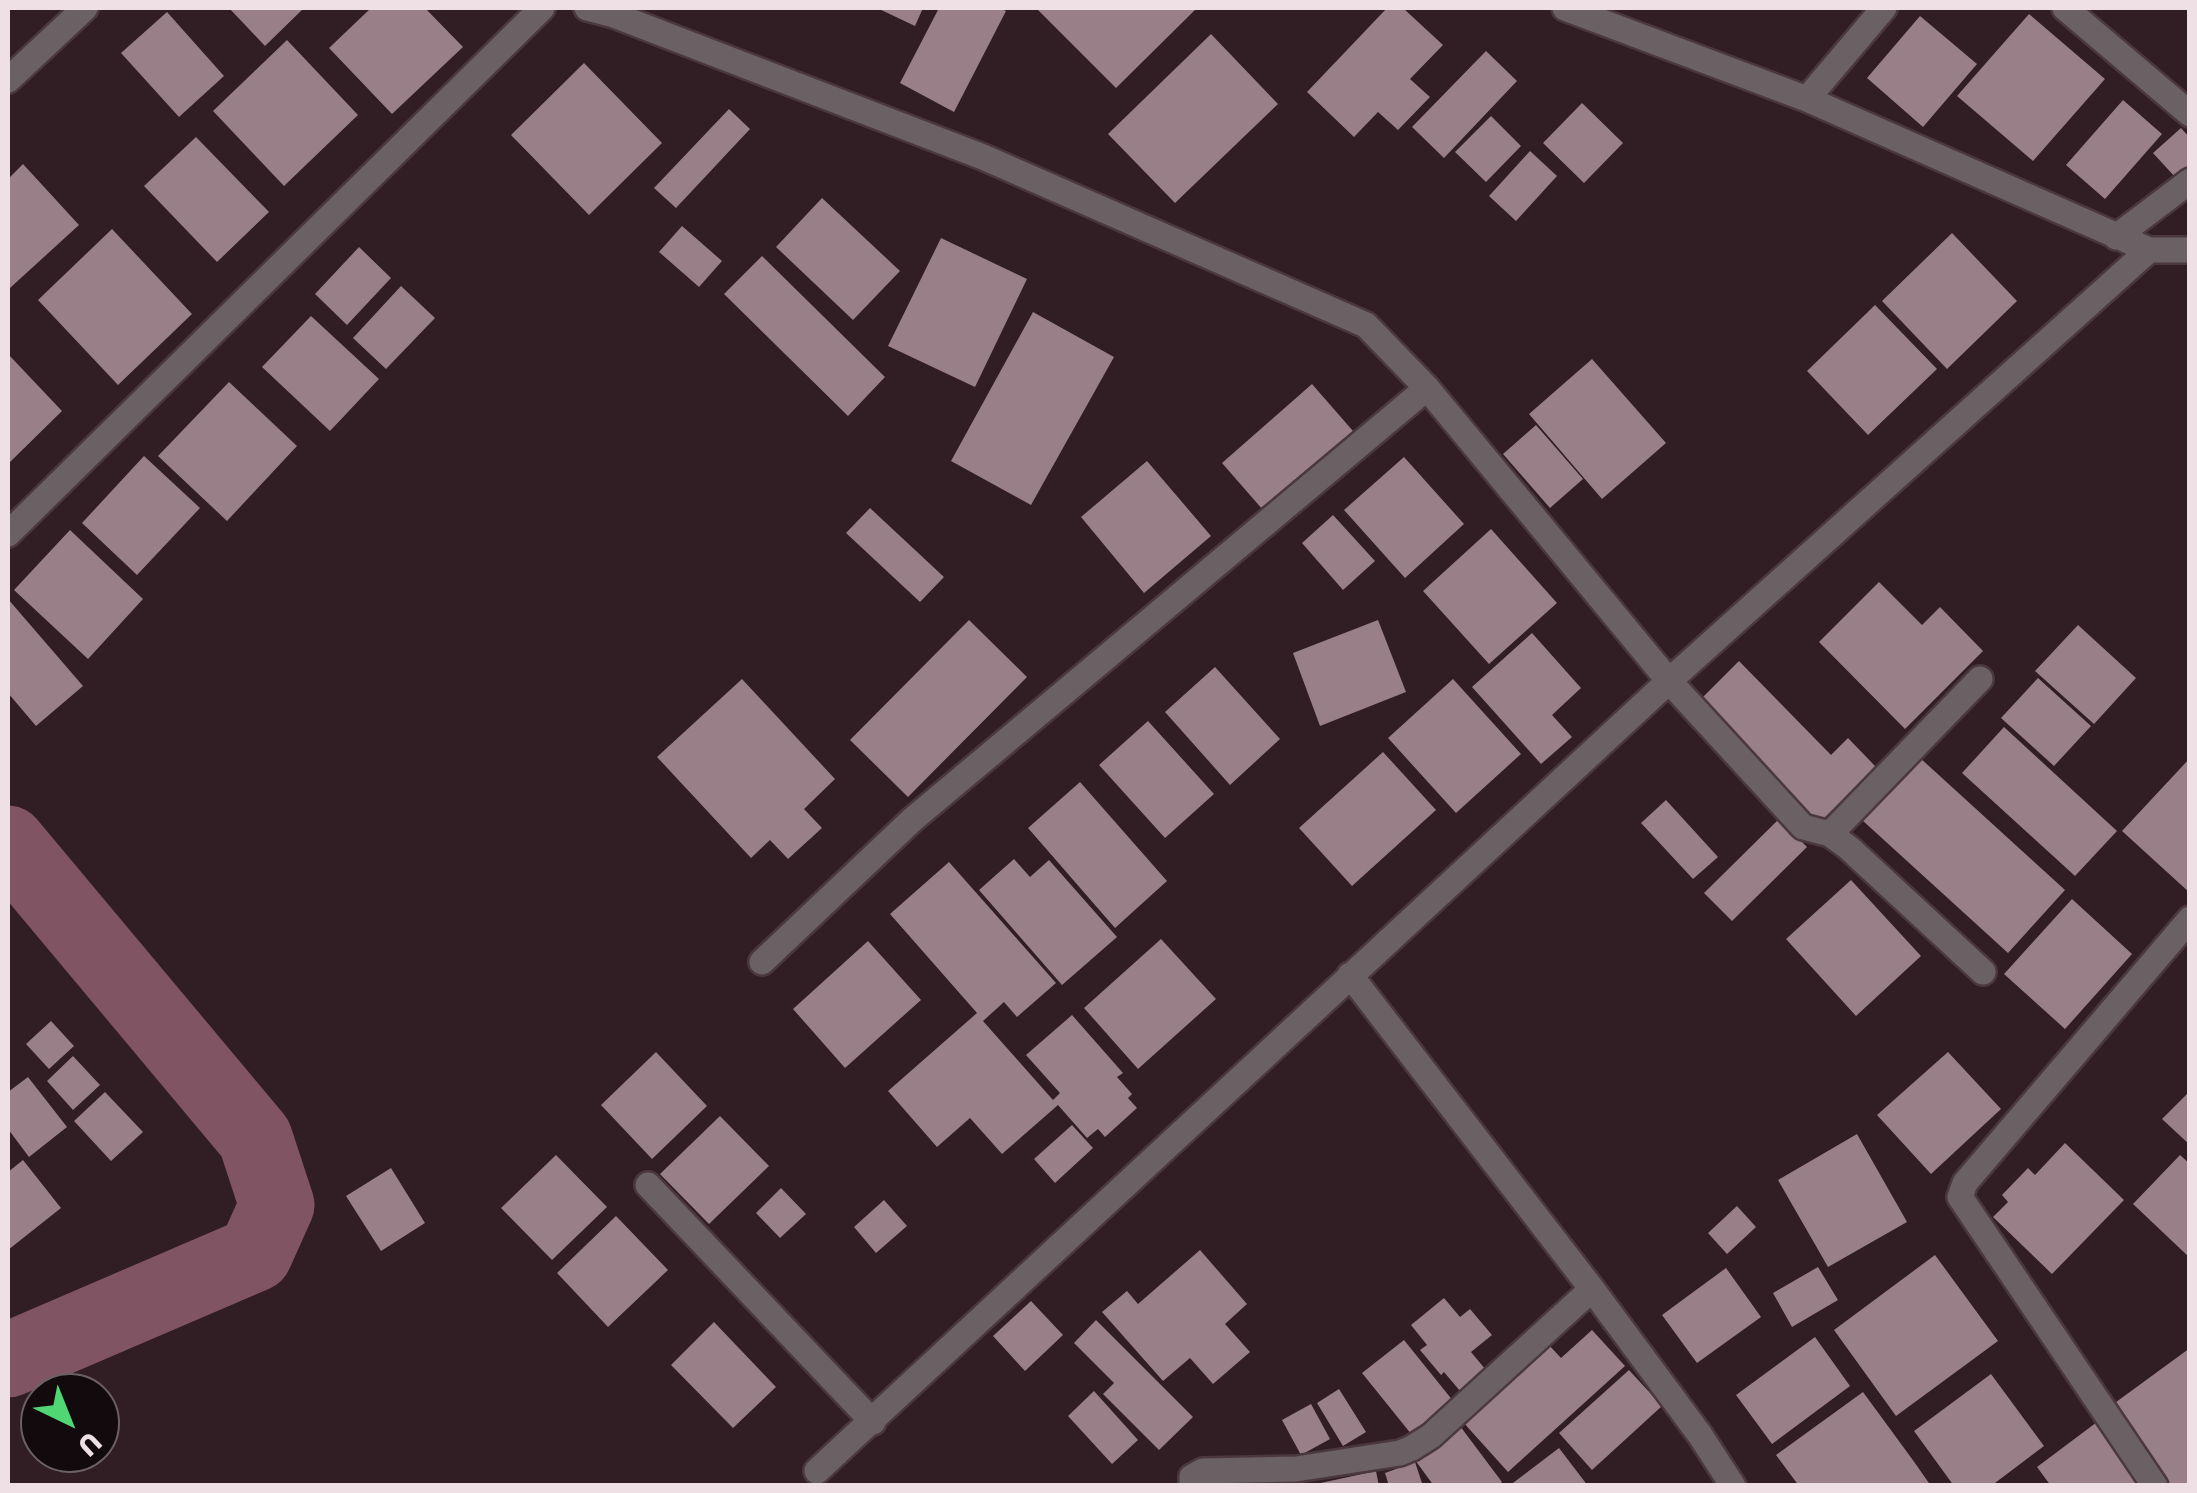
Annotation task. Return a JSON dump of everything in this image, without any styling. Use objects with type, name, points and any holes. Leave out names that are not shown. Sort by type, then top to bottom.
[{"type":"street","points":[[8,80],[84,8]]},
{"type":"street","points":[[8,534],[542,8]]},
{"type":"street","points":[[587,8],[983,157],[1366,324],[1427,388],[1669,681],[1804,827],[1830,834],[1849,848],[1983,972]]},
{"type":"street","points":[[1564,8],[1807,99],[2149,250],[2190,250]]},
{"type":"street","points":[[1807,99],[1884,8]]},
{"type":"street","points":[[2065,8],[2190,114]]},
{"type":"street","points":[[2116,237],[2190,181]]},
{"type":"street","points":[[818,1471],[1669,681],[2149,250]]},
{"type":"street","points":[[762,962],[912,820],[1427,388]]},
{"type":"street","points":[[1830,834],[1980,680]]},
{"type":"street","points":[[2155,1486],[1960,1198],[1966,1183],[2190,919]]},
{"type":"street","points":[[1350,975],[1592,1289],[1733,1486]]},
{"type":"street","points":[[648,1185],[873,1422]]},
{"type":"street","points":[[1192,1486],[1192,1476],[1203,1471],[1296,1469],[1412,1448],[1431,1436],[1592,1289]]},
{"type":"building","points":[[229,8],[304,8],[265,46]]},
{"type":"building","points":[[371,8],[425,8],[463,47],[392,114],[329,48]]},
{"type":"building","points":[[877,8],[923,8],[915,26]]},
{"type":"building","points":[[939,8],[1006,11],[954,112],[900,83]]},
{"type":"building","points":[[1036,8],[1197,8],[1116,88]]},
{"type":"building","points":[[1387,8],[1403,8],[1443,45],[1410,79],[1430,97],[1398,130],[1378,112],[1354,137],[1307,92]]},
{"type":"building","points":[[167,12],[224,76],[179,117],[121,53]]},
{"type":"building","points":[[2029,14],[2105,79],[2033,161],[1957,96]]},
{"type":"building","points":[[1920,16],[1977,64],[1923,127],[1867,78]]},
{"type":"building","points":[[1211,34],[1278,104],[1175,203],[1108,134]]},
{"type":"building","points":[[287,40],[358,115],[284,186],[213,111]]},
{"type":"building","points":[[1486,51],[1517,81],[1444,158],[1412,127]]},
{"type":"building","points":[[584,63],[662,143],[589,215],[511,135]]},
{"type":"building","points":[[2123,100],[2162,134],[2105,199],[2066,165]]},
{"type":"building","points":[[1582,103],[1623,143],[1584,183],[1543,143]]},
{"type":"building","points":[[729,109],[750,129],[676,208],[654,188]]},
{"type":"building","points":[[1491,116],[1521,146],[1486,182],[1455,152]]},
{"type":"building","points":[[2181,128],[2190,138],[2190,164],[2175,177],[2153,153]]},
{"type":"building","points":[[196,137],[269,212],[217,262],[144,186]]},
{"type":"building","points":[[1530,151],[1557,176],[1516,221],[1489,196]]},
{"type":"building","points":[[23,164],[79,225],[10,288],[8,179]]},
{"type":"building","points":[[822,198],[900,271],[853,320],[776,247]]},
{"type":"building","points":[[682,226],[722,261],[699,287],[659,252]]},
{"type":"building","points":[[112,229],[192,314],[118,385],[38,300]]},
{"type":"building","points":[[1952,233],[2017,301],[1947,369],[1882,301]]},
{"type":"building","points":[[941,238],[1027,279],[975,387],[888,346]]},
{"type":"building","points":[[359,247],[391,278],[347,325],[315,294]]},
{"type":"building","points":[[762,256],[885,377],[848,416],[724,294]]},
{"type":"building","points":[[401,286],[435,318],[386,369],[353,338]]},
{"type":"building","points":[[1875,305],[1937,369],[1868,435],[1807,371]]},
{"type":"building","points":[[1033,312],[1114,357],[1031,505],[951,461]]},
{"type":"building","points":[[311,316],[379,379],[330,431],[262,367]]},
{"type":"building","points":[[8,354],[62,411],[8,464]]},
{"type":"building","points":[[1592,359],[1666,443],[1602,499],[1529,414]]},
{"type":"building","points":[[229,382],[297,446],[227,521],[158,456]]},
{"type":"building","points":[[1312,384],[1353,431],[1263,510],[1222,463]]},
{"type":"building","points":[[1536,425],[1583,479],[1550,508],[1503,454]]},
{"type":"building","points":[[144,456],[200,508],[137,575],[82,523]]},
{"type":"building","points":[[1404,457],[1464,524],[1405,578],[1344,510]]},
{"type":"building","points":[[1147,461],[1211,536],[1144,593],[1081,517]]},
{"type":"building","points":[[870,508],[944,577],[920,602],[846,533]]},
{"type":"building","points":[[1333,515],[1375,561],[1343,590],[1302,543]]},
{"type":"building","points":[[1491,529],[1557,603],[1489,664],[1423,591]]},
{"type":"building","points":[[70,530],[143,599],[88,659],[14,590]]},
{"type":"building","points":[[1879,582],[1922,625],[1940,607],[1983,651],[1905,729],[1819,642]]},
{"type":"building","points":[[8,599],[83,686],[36,726],[8,693]]},
{"type":"building","points":[[969,620],[1027,677],[908,797],[850,740]]},
{"type":"building","points":[[1378,620],[1406,692],[1320,726],[1293,653]]},
{"type":"building","points":[[2078,625],[2136,678],[2094,724],[2035,671]]},
{"type":"building","points":[[1532,633],[1581,688],[1552,715],[1572,737],[1541,764],[1472,687]]},
{"type":"building","points":[[1739,661],[1831,755],[1848,738],[1876,767],[1814,828],[1694,706]]},
{"type":"building","points":[[1215,667],[1280,739],[1230,785],[1165,712]]},
{"type":"building","points":[[2038,678],[2091,726],[2054,766],[2001,718]]},
{"type":"building","points":[[742,679],[835,779],[804,809],[822,828],[788,859],[770,840],[751,858],[657,757]]},
{"type":"building","points":[[1453,679],[1521,754],[1456,813],[1388,738]]},
{"type":"building","points":[[1148,721],[1214,794],[1165,838],[1099,765]]},
{"type":"building","points":[[2004,727],[2117,831],[2075,876],[1962,773]]},
{"type":"building","points":[[1383,752],[1436,810],[1352,886],[1299,828]]},
{"type":"building","points":[[1919,757],[2065,890],[2008,953],[1862,820]]},
{"type":"building","points":[[2190,758],[2190,893],[2122,831]]},
{"type":"building","points":[[1080,782],[1167,881],[1115,928],[1028,828]]},
{"type":"building","points":[[1666,800],[1718,857],[1693,879],[1641,823]]},
{"type":"building","points":[[1779,819],[1807,847],[1732,921],[1704,893]]},
{"type":"building","points":[[1014,859],[1030,877],[1049,860],[1117,937],[1062,985],[979,890]]},
{"type":"building","points":[[949,862],[1056,983],[1017,1017],[1004,1002],[983,1021],[1053,1100],[1060,1093],[1026,1055],[1072,1015],[1123,1073],[1117,1077],[1132,1094],[1128,1098],[1137,1108],[1105,1137],[1098,1129],[1087,1138],[1058,1105],[1002,1154],[970,1118],[937,1147],[888,1091],[977,1013],[890,914]]},
{"type":"building","points":[[1851,880],[1921,956],[1856,1016],[1786,939]]},
{"type":"building","points":[[2072,899],[2132,954],[2065,1029],[2004,974]]},
{"type":"building","points":[[1161,939],[1216,999],[1138,1069],[1084,1008]]},
{"type":"building","points":[[868,941],[921,1000],[845,1068],[793,1009]]},
{"type":"building","points":[[51,1021],[74,1046],[49,1069],[26,1044]]},
{"type":"building","points":[[656,1052],[707,1106],[652,1159],[601,1105]]},
{"type":"building","points":[[1948,1052],[2001,1109],[1931,1174],[1877,1115]]},
{"type":"building","points":[[73,1056],[100,1085],[73,1110],[47,1081]]},
{"type":"building","points":[[28,1077],[67,1127],[29,1157],[8,1129],[8,1092]]},
{"type":"building","points":[[2190,1091],[2190,1145],[2162,1119]]},
{"type":"building","points":[[105,1092],[143,1132],[111,1161],[74,1121]]},
{"type":"building","points":[[720,1116],[769,1166],[709,1224],[660,1174]]},
{"type":"building","points":[[1072,1125],[1093,1148],[1055,1183],[1034,1159]]},
{"type":"building","points":[[1857,1134],[1907,1222],[1828,1267],[1778,1180]]},
{"type":"building","points":[[2065,1143],[2124,1200],[2052,1274],[1993,1217],[2008,1202],[2002,1195],[2028,1168],[2035,1175]]},
{"type":"building","points":[[556,1155],[607,1207],[552,1260],[501,1208]]},
{"type":"building","points":[[2180,1155],[2190,1164],[2190,1258],[2133,1204]]},
{"type":"building","points":[[23,1160],[61,1208],[8,1250],[8,1172]]},
{"type":"building","points":[[391,1168],[425,1223],[381,1251],[346,1196]]},
{"type":"building","points":[[781,1188],[806,1214],[780,1238],[756,1213]]},
{"type":"building","points":[[884,1200],[907,1226],[876,1253],[854,1227]]},
{"type":"building","points":[[1737,1206],[1756,1227],[1727,1254],[1708,1233]]},
{"type":"building","points":[[616,1216],[668,1270],[608,1327],[557,1273]]},
{"type":"building","points":[[1200,1250],[1247,1304],[1225,1324],[1250,1352],[1213,1384],[1190,1358],[1163,1381],[1102,1312],[1127,1291],[1138,1304]]},
{"type":"building","points":[[1935,1255],[1998,1341],[1896,1416],[1834,1330]]},
{"type":"building","points":[[1818,1267],[1838,1300],[1792,1327],[1773,1293]]},
{"type":"building","points":[[1726,1268],[1761,1317],[1697,1363],[1662,1315]]},
{"type":"building","points":[[1444,1298],[1460,1317],[1470,1309],[1492,1335],[1471,1352],[1486,1370],[1460,1391],[1420,1350],[1427,1345],[1411,1325]]},
{"type":"building","points":[[1031,1301],[1063,1335],[1025,1371],[993,1336]]},
{"type":"building","points":[[1096,1320],[1193,1417],[1159,1450],[1103,1394],[1114,1383],[1074,1343]]},
{"type":"building","points":[[714,1322],[776,1387],[733,1428],[671,1365]]},
{"type":"building","points":[[1592,1330],[1625,1366],[1508,1472],[1462,1421],[1547,1343],[1561,1358]]},
{"type":"building","points":[[1815,1337],[1850,1386],[1772,1444],[1736,1395]]},
{"type":"building","points":[[1404,1340],[1458,1407],[1416,1440],[1362,1373]]},
{"type":"building","points":[[2190,1348],[2190,1486],[2171,1486],[2112,1405]]},
{"type":"building","points":[[1629,1370],[1662,1406],[1592,1470],[1559,1433]]},
{"type":"building","points":[[1991,1374],[2044,1446],[1991,1486],[1954,1486],[1914,1431]]},
{"type":"building","points":[[1339,1389],[1366,1432],[1343,1446],[1317,1403]]},
{"type":"building","points":[[1094,1391],[1138,1440],[1112,1464],[1068,1416]]},
{"type":"building","points":[[1863,1392],[1931,1486],[1799,1486],[1776,1455]]},
{"type":"building","points":[[1311,1404],[1330,1439],[1301,1455],[1282,1420]]},
{"type":"building","points":[[2097,1422],[2142,1484],[2051,1486],[2037,1467]]},
{"type":"building","points":[[1460,1426],[1502,1482],[1497,1486],[1434,1486],[1415,1460]]},
{"type":"building","points":[[1559,1448],[1588,1486],[1509,1486]]},
{"type":"building","points":[[1415,1462],[1423,1486],[1389,1486],[1385,1473]]},
{"type":"building","points":[[1376,1471],[1379,1486],[1316,1484]]},
{"type":"waterway","points":[[8,843],[255,1138],[277,1205],[255,1254],[8,1360]]}]
